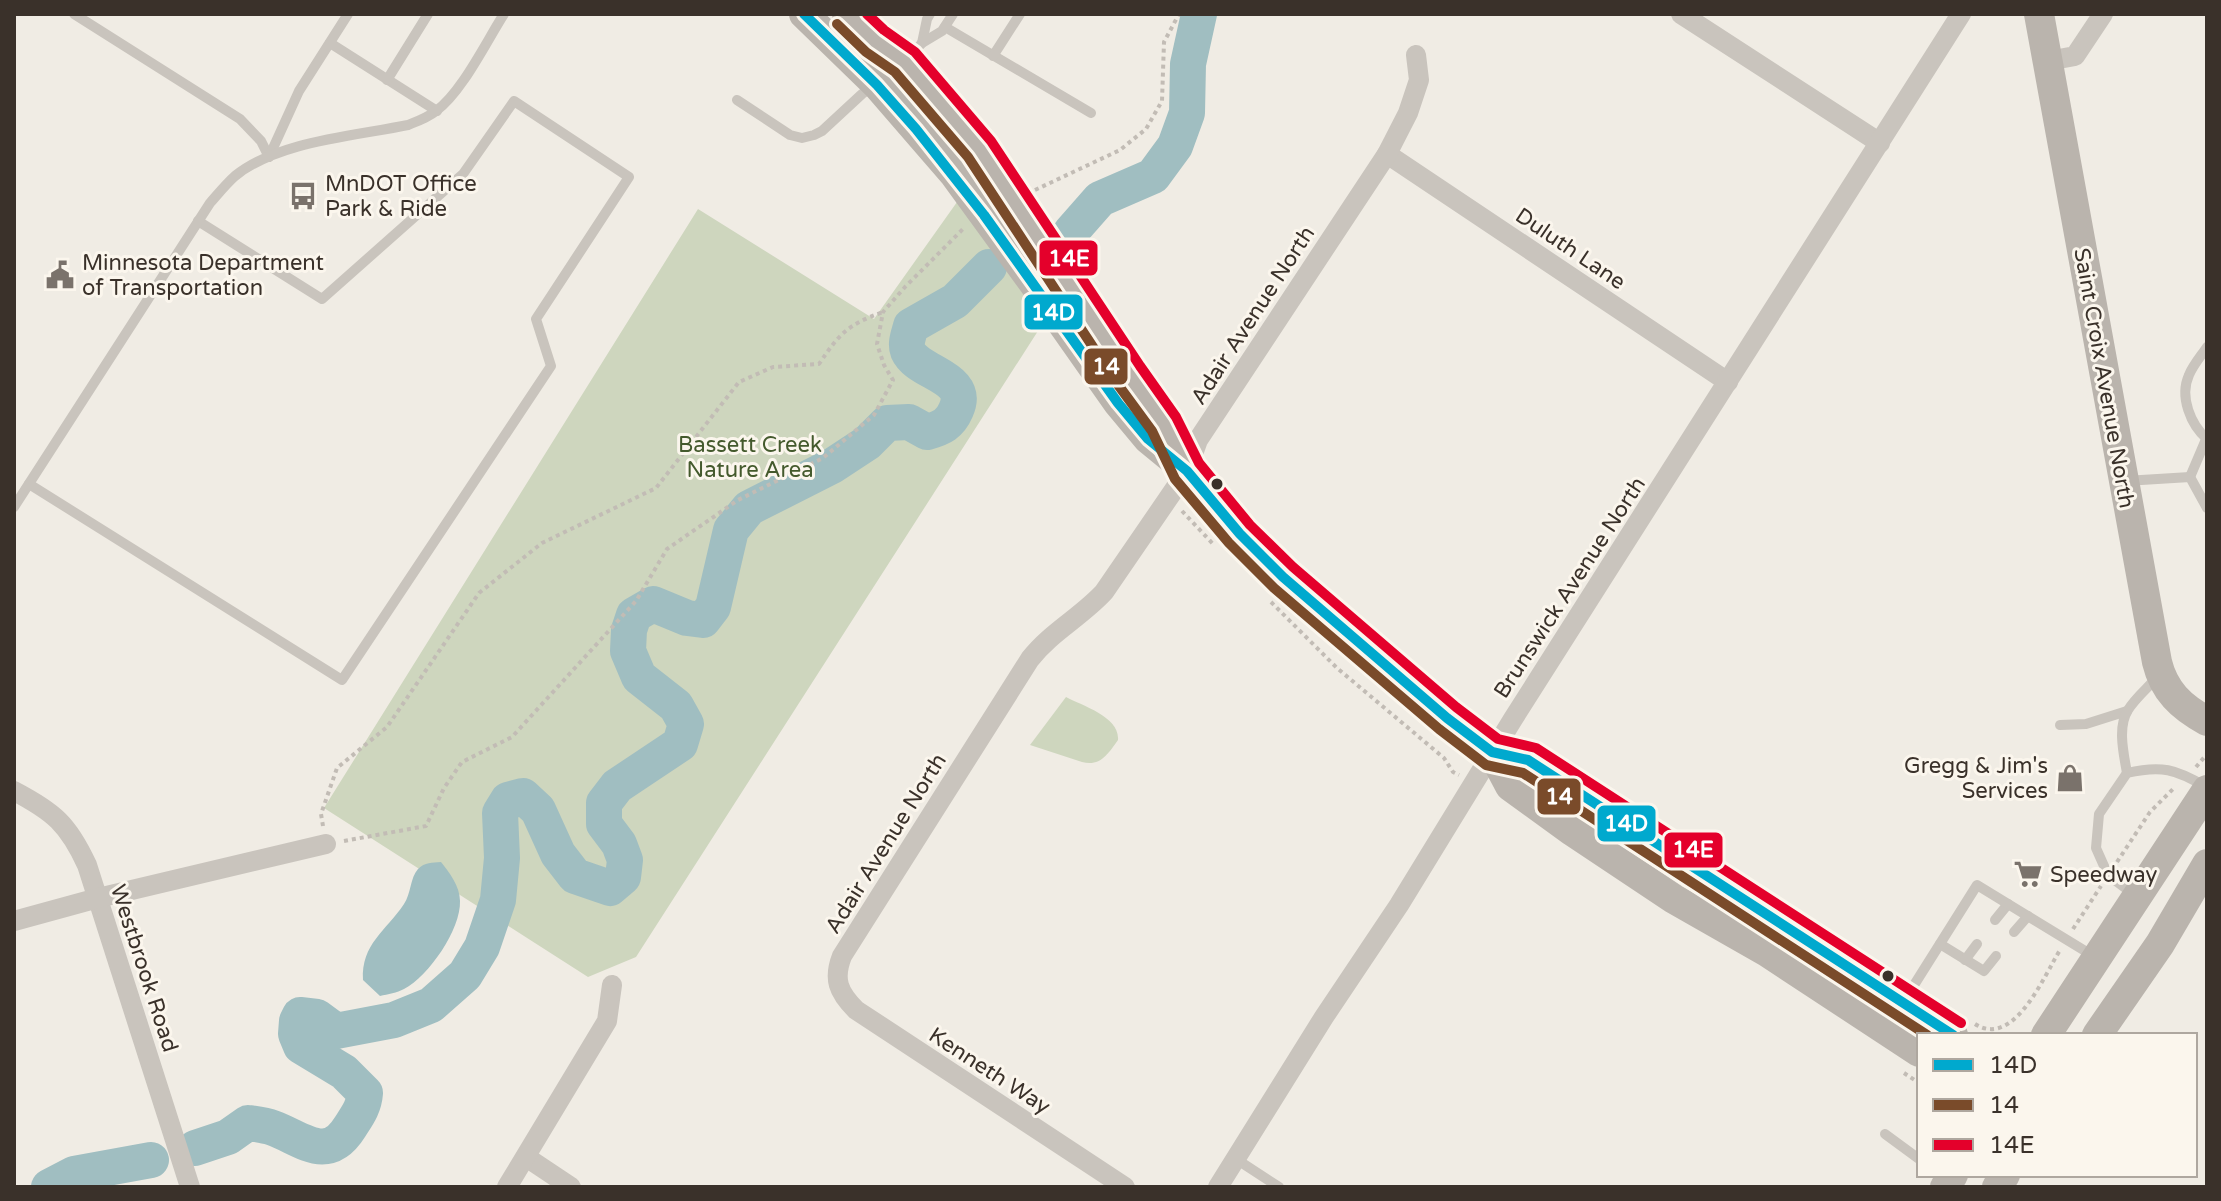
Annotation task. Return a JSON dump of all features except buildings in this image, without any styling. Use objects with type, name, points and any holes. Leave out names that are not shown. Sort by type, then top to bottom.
[{"type":"street","points":[[804,14],[877,85],[954,174],[1118,403],[1148,439],[1187,471],[1240,534],[1283,577],[1492,752],[1510,786],[1674,899],[1767,952],[1917,1051]]},
{"type":"street","points":[[847,14],[875,41],[914,52],[1164,424],[1187,471]]},
{"type":"street","points":[[1681,14],[1880,143]]},
{"type":"street","name":"Brunswick Avenue North","points":[[1218,1187],[1961,14]]},
{"type":"street","name":"Saint Croix Avenue North","points":[[2039,14],[2160,674],[2177,701],[2207,721]]},
{"type":"street","points":[[2048,61],[2075,56],[2103,14]]},
{"type":"street","name":"Adair Avenue North","points":[[838,983],[837,970],[842,956],[1030,659],[1049,637],[1092,605],[1104,592],[1187,471],[1198,440],[1387,154],[1408,113],[1419,80],[1416,55]]},
{"type":"street","name":"Duluth Lane","points":[[1387,154],[1728,382]]},
{"type":"street","points":[[1492,752],[1528,760],[1950,1033]]},
{"type":"street","points":[[2047,1033],[2137,897],[2200,785]]},
{"type":"street","name":"Westbrook Road","points":[[14,791],[59,819],[76,840],[98,898],[190,1187]]},
{"type":"street","points":[[14,921],[326,844]]},
{"type":"street","points":[[2098,1033],[2160,944],[2207,864]]},
{"type":"street","name":"Kenneth Way","points":[[838,983],[845,999],[856,1010],[1125,1187]]},
{"type":"street","points":[[507,1187],[607,1021],[612,985]]},
{"type":"street","points":[[526,1157],[571,1187]]},
{"type":"lane","points":[[74,14],[240,119],[261,141],[269,157]]},
{"type":"lane","points":[[269,157],[299,91],[348,14]]},
{"type":"lane","points":[[387,80],[428,14]]},
{"type":"lane","points":[[14,507],[210,203],[236,176],[286,149],[408,125],[437,111],[454,93],[504,14]]},
{"type":"lane","points":[[914,52],[930,14]]},
{"type":"lane","points":[[737,100],[790,135],[802,138],[822,131],[862,94],[942,31],[953,14]]},
{"type":"lane","points":[[993,56],[1020,14]]},
{"type":"lane","points":[[945,27],[1091,113]]},
{"type":"lane","points":[[330,43],[437,111]]},
{"type":"lane","points":[[29,484],[342,680],[551,366],[536,319],[629,177],[514,101],[463,174],[322,299],[198,221]]},
{"type":"lane","points":[[2190,477],[2207,439],[2190,420],[2185,389],[2189,374],[2207,347]]},
{"type":"lane","points":[[2123,481],[2190,477]]},
{"type":"lane","points":[[2190,477],[2207,508]]},
{"type":"lane","points":[[2127,773],[2123,731],[2127,711],[2160,674]]},
{"type":"lane","points":[[2060,725],[2086,724],[2127,711]]},
{"type":"lane","points":[[2137,897],[2108,875],[2096,848],[2099,814],[2127,773],[2152,767],[2200,785]]},
{"type":"lane","points":[[1903,1003],[1977,885],[2097,958]]},
{"type":"lane","points":[[1995,920],[2008,904]]},
{"type":"lane","points":[[2014,932],[2028,916]]},
{"type":"lane","points":[[1940,944],[1984,971],[1996,956]]},
{"type":"lane","points":[[1965,960],[1977,944]]},
{"type":"lane","points":[[1885,1134],[1917,1158]]},
{"type":"lane","points":[[1236,1159],[1279,1187]]},
{"type":"path","points":[[1035,190],[1120,150],[1146,129],[1162,101],[1164,42],[1179,14]]},
{"type":"path","points":[[883,312],[877,344],[893,380],[874,415],[823,458],[738,500],[667,549],[636,601],[512,737],[462,762],[444,788],[426,826],[326,844],[321,814],[337,768],[387,727],[479,593],[542,543],[656,488],[739,382],[773,367],[819,364],[833,343],[853,324],[883,312],[972,220]]},
{"type":"path","points":[[1984,1030],[2005,1027],[2018,1018],[2150,812],[2200,785],[2207,754]]},
{"type":"green space","name":"Bassett Creek Nature Area","points":[[962,195],[1045,320],[636,957],[588,977],[324,808],[698,209],[874,319]]},
{"type":"green space","points":[[1066,697],[1099,713],[1117,732],[1118,740],[1099,761],[1082,762],[1030,745]]},
{"type":"water","points":[[441,862],[460,895],[455,925],[442,951],[414,983],[380,996],[363,980],[363,968],[370,947],[404,904],[418,869],[426,864]]},
{"type":"waterway","points":[[1071,232],[1100,199],[1153,176],[1175,146],[1187,113],[1188,64],[1199,14]]},
{"type":"waterway","points":[[195,1148],[228,1137],[248,1123],[273,1128],[314,1146],[332,1144],[341,1138],[360,1111],[365,1093],[344,1072],[301,1046],[296,1034],[297,1021],[300,1015],[317,1017],[336,1031],[394,1020],[431,1005],[465,975],[482,947],[498,900],[502,858],[500,813],[508,800],[523,796],[538,810],[558,854],[575,876],[610,888],[623,877],[625,860],[619,844],[604,824],[604,803],[617,786],[680,744],[686,724],[676,706],[639,677],[628,651],[629,630],[634,615],[653,604],[687,618],[703,620],[713,607],[731,530],[749,508],[832,466],[867,443],[887,423],[909,422],[927,432],[948,422],[959,399],[956,390],[950,382],[914,359],[907,348],[908,335],[911,326],[955,301],[989,267]]},
{"type":"waterway","points":[[49,1187],[74,1174],[151,1160]]},
{"type":"transit line","name":"14D","points":[[804,14],[877,85],[916,129],[984,215],[1118,403],[1148,439],[1187,471],[1240,534],[1283,577],[1447,718],[1492,752],[1528,760],[1950,1033]]},
{"type":"transit line","name":"14E","points":[[867,14],[915,52],[991,141],[1176,417],[1199,463],[1250,525],[1293,567],[1456,707],[1498,739],[1536,748],[1961,1023]]},
{"type":"transit line","name":"14","points":[[837,24],[866,52],[895,72],[968,157],[1116,382],[1152,431],[1175,479],[1229,543],[1274,588],[1439,729],[1486,765],[1523,773],[1924,1033]]},
{"type":"place","name":"MnDOT Office Park & Ride","points":[[303,196]]},
{"type":"place","name":"Minnesota Department of Transportation","points":[[60,275]]},
{"type":"place","name":"Gregg & Jim's Services","points":[[2070,778]]},
{"type":"place","name":"Speedway","points":[[2028,874]]}]
